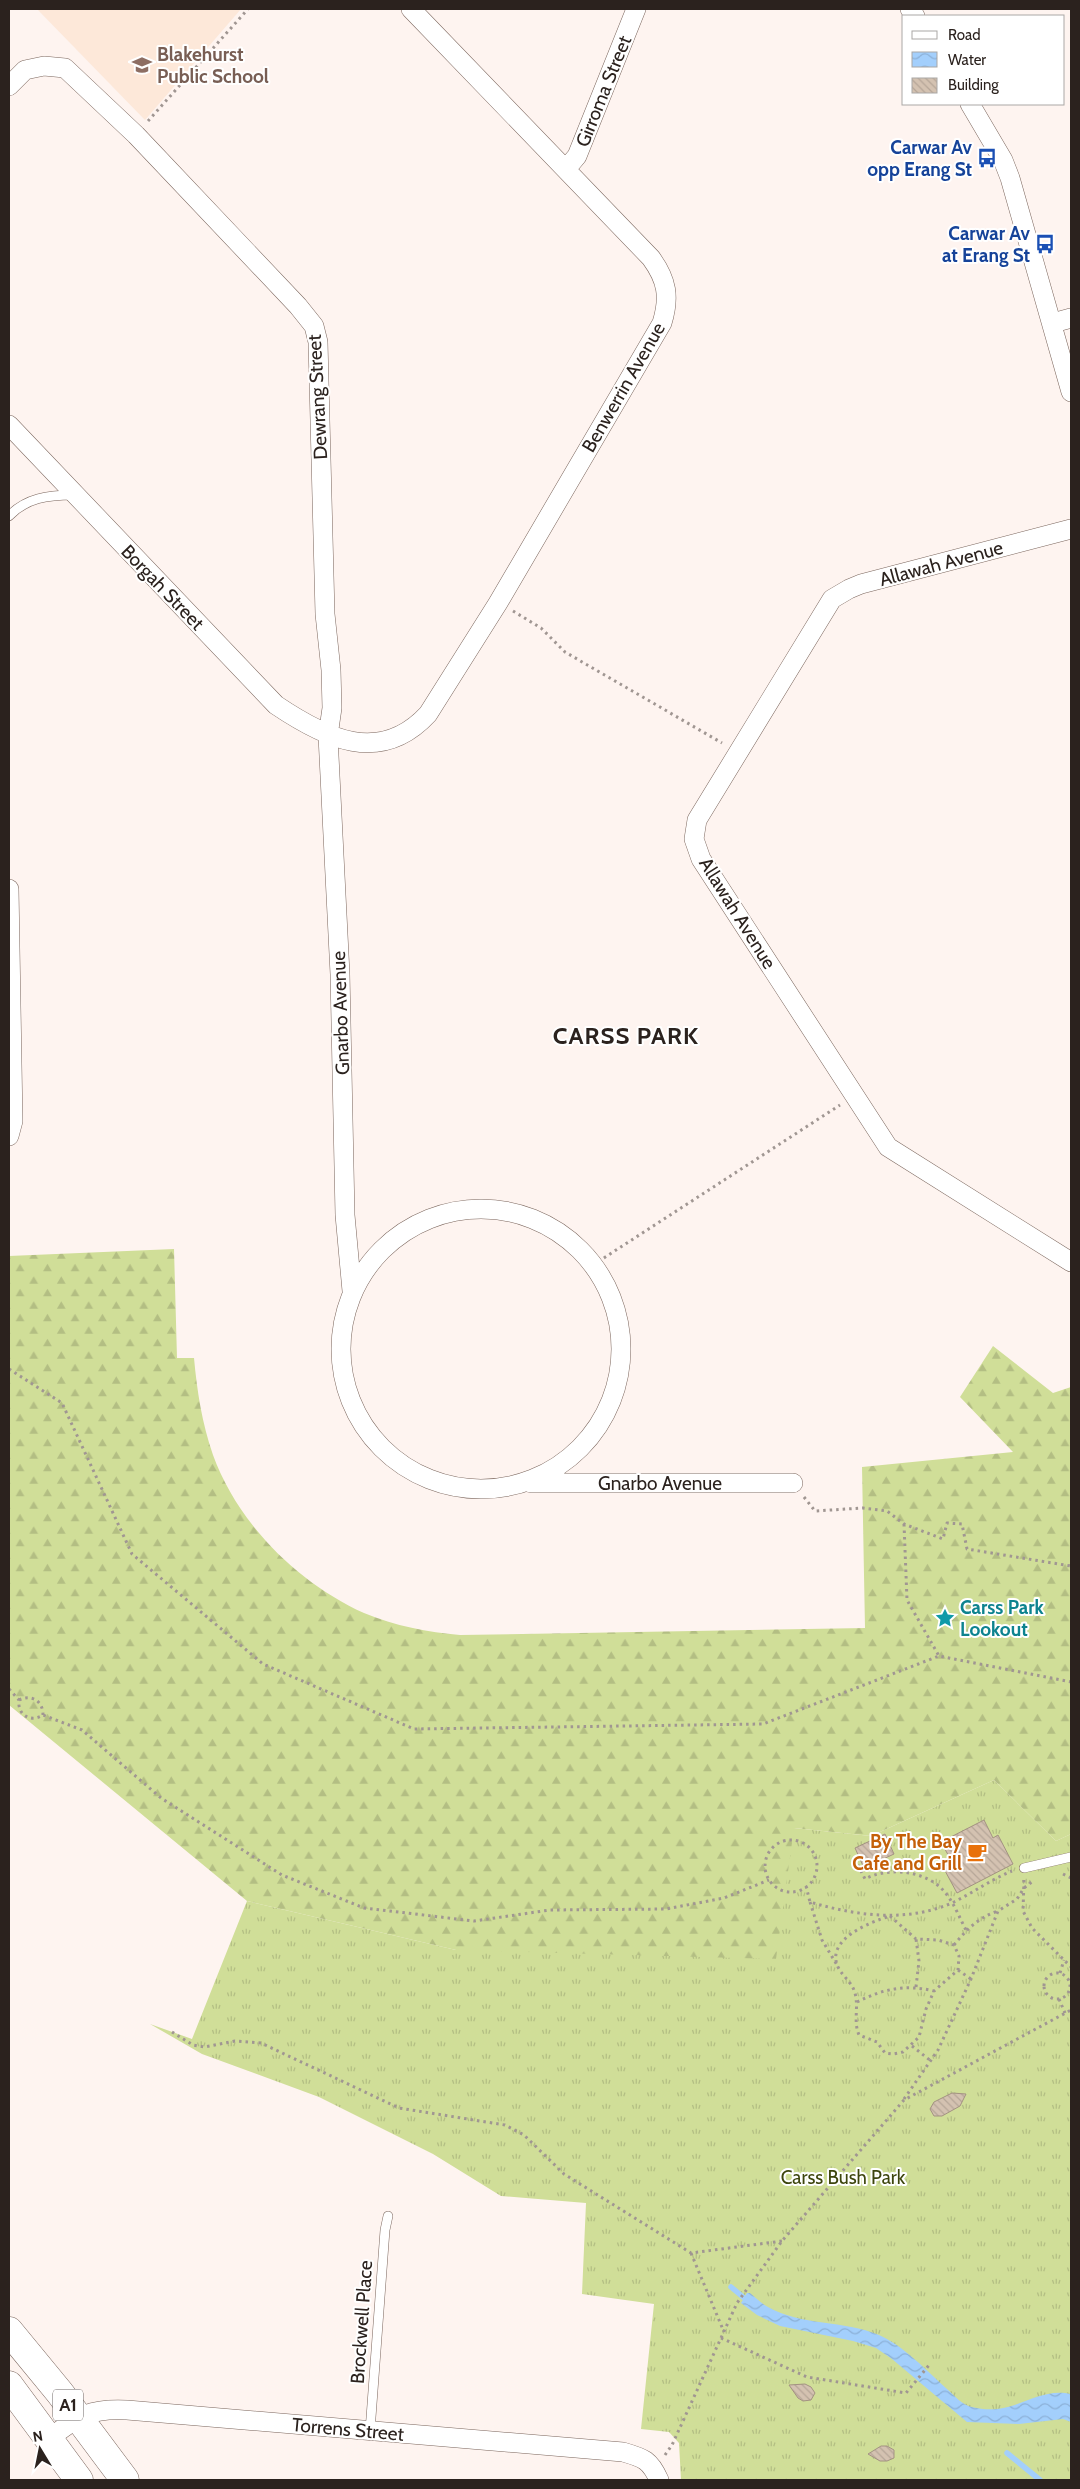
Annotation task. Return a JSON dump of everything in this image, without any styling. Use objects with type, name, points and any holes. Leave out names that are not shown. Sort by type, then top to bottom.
[{"type":"highway","name":"A1","points":[[9,2331],[60,2393],[125,2480]]},
{"type":"highway","name":"A1","points":[[9,2385],[50,2438],[79,2480]]},
{"type":"street","name":"Benwerrin Avenue","points":[[328,736],[365,743],[399,738],[415,728],[428,714],[498,603],[662,323],[666,310],[667,286],[658,268],[566,169],[411,9]]},
{"type":"street","name":"Girroma Street","points":[[566,169],[577,156],[636,9]]},
{"type":"street","name":"Dewrang Street","points":[[9,86],[25,70],[44,66],[65,68],[136,135],[298,306],[316,332],[318,342],[325,614],[331,670],[332,708],[328,736]]},
{"type":"street","points":[[971,105],[1003,160],[1010,178],[1053,323],[1071,392]]},
{"type":"street","points":[[1053,323],[1071,318]]},
{"type":"street","name":"Borgah Street","points":[[9,425],[276,705],[328,736]]},
{"type":"street","name":"Allawah Avenue","points":[[1071,529],[861,584],[839,595],[826,607],[697,820],[694,839],[701,859],[888,1146],[1071,1262]]},
{"type":"street","name":"Gnarbo Avenue","points":[[328,736],[340,974],[345,1215],[352,1291]]},
{"type":"street","points":[[9,890],[13,1121],[9,1136]]},
{"type":"street","name":"Gnarbo Avenue","points":[[528,1483],[570,1458],[586,1443],[608,1408],[619,1366],[620,1348],[612,1300],[593,1265],[579,1248],[563,1235],[526,1217],[493,1210],[464,1210],[441,1216],[406,1231],[374,1258],[352,1291],[344,1309],[340,1332],[342,1365],[351,1401],[364,1426],[378,1442],[410,1469],[448,1483],[482,1487],[528,1483],[793,1483]]},
{"type":"street","name":"Torrens Street","points":[[50,2438],[77,2417],[109,2409],[623,2452],[638,2457],[656,2473]]},
{"type":"lane","points":[[9,516],[28,502],[43,496],[75,495]]},
{"type":"lane","points":[[1024,1868],[1071,1857]]},
{"type":"lane","name":"Brockwell Place","points":[[370,2431],[384,2230],[388,2216]]},
{"type":"path","points":[[136,135],[248,9]]},
{"type":"path","points":[[498,603],[541,628],[565,652],[738,752]]},
{"type":"path","points":[[593,1265],[835,1108]]},
{"type":"path","points":[[9,1369],[62,1402],[132,1554],[263,1664],[414,1729],[763,1724],[939,1656],[1071,1682]]},
{"type":"path","points":[[793,1483],[815,1511],[863,1508],[887,1511],[904,1524],[943,1540],[947,1522],[962,1524],[967,1549],[1071,1566]]},
{"type":"path","points":[[904,1524],[907,1600],[939,1656]]},
{"type":"path","points":[[9,1689],[19,1700],[20,1710],[26,1717],[35,1719],[44,1715],[82,1730],[161,1798],[282,1875],[364,1908],[474,1920],[550,1910],[666,1910],[724,1898],[769,1880]]},
{"type":"path","points":[[19,1700],[29,1697],[38,1700],[44,1715]]},
{"type":"path","points":[[795,1840],[810,1848],[814,1856],[816,1872],[806,1886],[799,1890],[782,1890],[769,1880],[765,1864],[771,1848],[778,1843],[795,1840]]},
{"type":"path","points":[[855,1859],[865,1879],[899,1872],[922,1875],[942,1889],[952,1903],[966,1930]]},
{"type":"path","points":[[810,1902],[864,1915],[890,1916],[922,1912],[952,1903],[1011,1872],[1024,1868],[1023,1910],[1032,1928],[1071,1967]]},
{"type":"path","points":[[1069,1870],[1060,1873],[1071,1878]]},
{"type":"path","points":[[954,1945],[966,1930],[988,1914],[998,1911],[1017,1899],[1024,1888],[1036,1880]]},
{"type":"path","points":[[806,1886],[822,1940],[839,1969],[850,1982],[857,2002],[856,2027],[859,2035],[877,2042],[885,2053],[894,2054],[903,2052],[912,2046],[923,2028],[926,2008],[934,1991],[958,1970],[959,1956],[954,1945],[938,1940],[916,1939],[890,1916]]},
{"type":"path","points":[[656,2473],[669,2450],[738,2301],[782,2242],[904,2100],[931,2061],[971,1980],[998,1911]]},
{"type":"path","points":[[839,1969],[836,1956],[846,1937],[860,1927],[890,1916]]},
{"type":"path","points":[[916,1939],[919,1961],[916,1987]]},
{"type":"path","points":[[1060,1973],[1064,1960]]},
{"type":"path","points":[[958,1970],[971,1980]]},
{"type":"path","points":[[1060,1973],[1067,1978],[1070,1986],[1067,1995],[1059,2000],[1050,1998],[1043,1988],[1048,1976],[1060,1973]]},
{"type":"path","points":[[857,2002],[871,1995],[900,1988],[916,1987],[934,1991]]},
{"type":"path","points":[[1059,2000],[1065,2013]]},
{"type":"path","points":[[904,2100],[1071,2010]]},
{"type":"path","points":[[172,2032],[192,2045],[204,2047],[235,2041],[261,2043],[400,2108],[505,2125],[524,2135],[564,2174],[691,2253],[724,2332]]},
{"type":"path","points":[[912,2046],[931,2061]]},
{"type":"path","points":[[691,2253],[782,2242]]},
{"type":"path","points":[[721,2338],[807,2377],[906,2393],[930,2364]]},
{"type":"shaded area","name":"Blakehurst Public School","points":[[37,9],[241,9],[145,120]]},
{"type":"green space","points":[[174,1249],[177,1358],[194,1358],[200,1407],[209,1443],[224,1480],[238,1505],[273,1549],[316,1585],[340,1600],[376,1618],[412,1628],[436,1632],[460,1635],[865,1628],[862,1467],[1013,1452],[960,1397],[993,1346],[1053,1393],[1071,1387],[1071,1834],[1056,1841],[994,1780],[871,1836],[794,1828],[776,1959],[456,1950],[247,1901],[9,1705],[9,1256]]},
{"type":"green space","name":"Carss Bush Park","points":[[994,1780],[1056,1841],[1071,1834],[1071,2480],[681,2480],[679,2443],[669,2432],[641,2429],[654,2304],[582,2294],[586,2203],[501,2196],[433,2154],[319,2097],[202,2054],[150,2024],[192,2039],[247,1901],[456,1950],[794,1828],[871,1836]]},
{"type":"water","points":[[747,2293],[750,2293],[766,2306],[781,2313],[808,2320],[866,2330],[879,2335],[906,2352],[968,2406],[987,2409],[1000,2408],[1012,2406],[1046,2394],[1071,2394],[1071,2422],[1063,2419],[1019,2424],[967,2422],[892,2359],[876,2348],[853,2341],[780,2326],[757,2315],[741,2303]]},
{"type":"building","name":"By The Bay Cafe and Grill","points":[[984,1820],[993,1838],[998,1835],[1013,1864],[957,1893],[943,1867],[952,1862],[941,1842]]},
{"type":"building","points":[[885,1834],[894,1854],[864,1868],[855,1848]]},
{"type":"building","points":[[952,2093],[966,2094],[960,2106],[942,2116],[934,2116],[930,2109],[934,2102]]},
{"type":"building","points":[[805,2384],[811,2387],[815,2393],[811,2400],[803,2401],[798,2398],[789,2385]]},
{"type":"building","points":[[881,2446],[887,2446],[894,2450],[894,2458],[880,2461],[868,2454]]},
{"type":"waterway","points":[[731,2287],[749,2302]]},
{"type":"waterway","points":[[1007,2453],[1040,2480]]},
{"type":"place","name":"Blakehurst Public School","points":[[142,65]]},
{"type":"place","name":"Carwar Av opp Erang St","points":[[987,158]]},
{"type":"place","name":"Carwar Av at Erang St","points":[[1045,244]]},
{"type":"place","name":"Carss Park Lookout","points":[[945,1618]]},
{"type":"place","name":"By The Bay Cafe and Grill","points":[[977,1852]]},
{"type":"district","name":"CARSS PARK","points":[[626,1036]]}]
